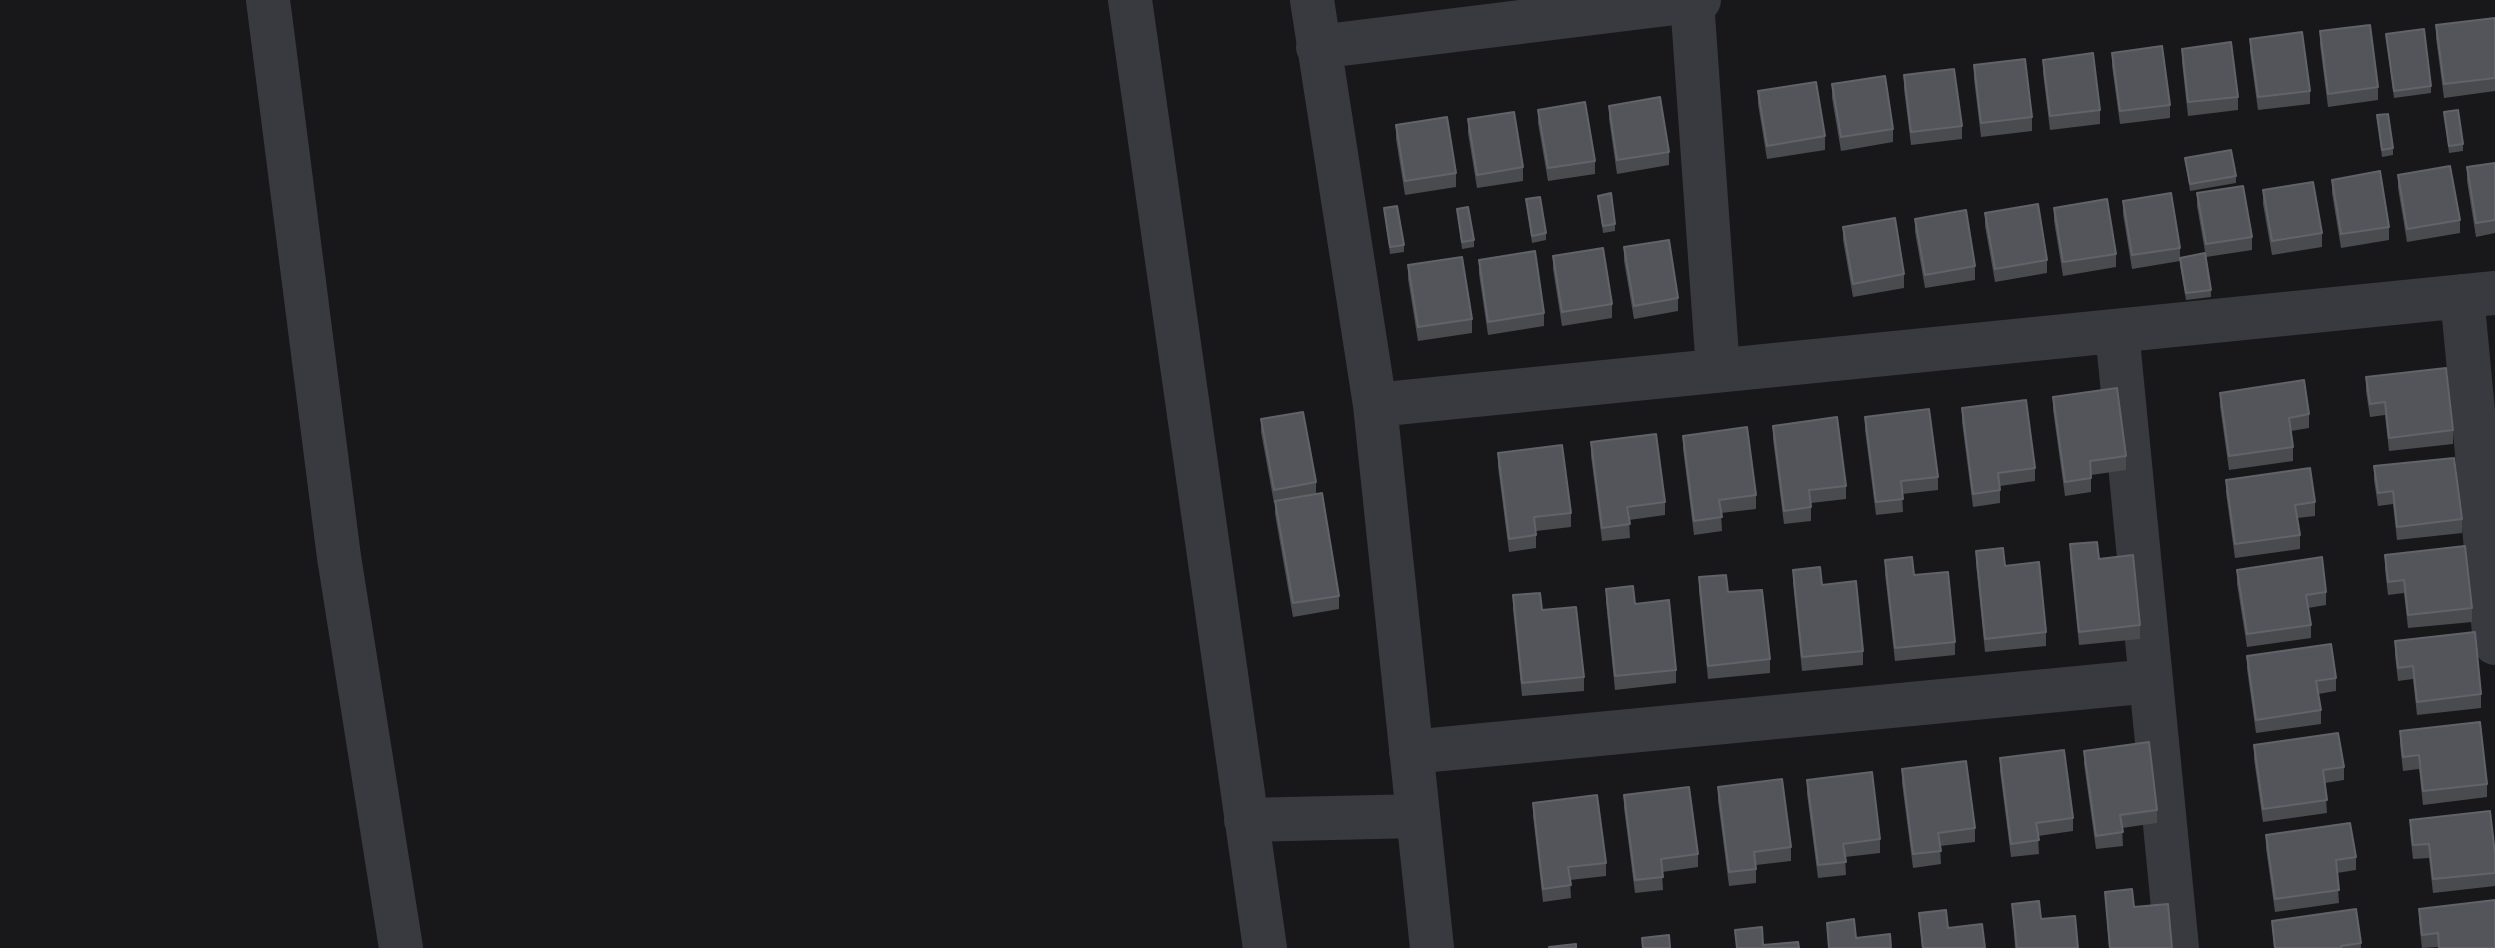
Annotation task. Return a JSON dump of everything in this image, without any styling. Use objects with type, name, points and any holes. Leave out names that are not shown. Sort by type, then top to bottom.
[{"type":"street","points":[[268,0],[339,557],[401,948]]},
{"type":"street","points":[[1130,0],[1265,948]]},
{"type":"street","points":[[1312,0],[1375,405],[1432,948]]},
{"type":"street","points":[[1318,47],[1699,0]]},
{"type":"street","points":[[1692,1],[1718,370]]},
{"type":"street","points":[[1375,405],[2479,294],[2495,643]]},
{"type":"street","points":[[2117,331],[2177,948]]},
{"type":"street","points":[[1411,752],[2151,681]]},
{"type":"street","points":[[1246,820],[1418,816]]},
{"type":"building","points":[[2495,18],[2495,78],[2444,84],[2436,25]]},
{"type":"building","points":[[2370,25],[2378,87],[2328,94],[2320,31]]},
{"type":"building","points":[[2424,29],[2431,86],[2394,91],[2386,34]]},
{"type":"building","points":[[2302,32],[2310,91],[2258,97],[2250,39]]},
{"type":"building","points":[[2231,42],[2238,97],[2188,102],[2182,49]]},
{"type":"building","points":[[2162,46],[2170,105],[2120,111],[2112,53]]},
{"type":"building","points":[[2093,53],[2100,110],[2050,116],[2043,60]]},
{"type":"building","points":[[2025,59],[2032,117],[1981,123],[1974,65]]},
{"type":"building","points":[[1954,69],[1962,126],[1911,132],[1904,75]]},
{"type":"building","points":[[1885,76],[1893,129],[1841,137],[1832,84]]},
{"type":"building","points":[[1816,82],[1825,136],[1767,146],[1758,91]]},
{"type":"building","points":[[1660,97],[1669,152],[1617,160],[1609,106]]},
{"type":"building","points":[[1585,102],[1595,161],[1548,168],[1538,110]]},
{"type":"building","points":[[2458,110],[2463,144],[2449,146],[2444,112]]},
{"type":"building","points":[[1514,112],[1523,167],[1477,175],[1468,119]]},
{"type":"building","points":[[2388,114],[2393,148],[2382,150],[2377,115]]},
{"type":"building","points":[[1447,117],[1456,173],[1405,181],[1396,125]]},
{"type":"building","points":[[2231,150],[2236,176],[2190,184],[2185,158]]},
{"type":"building","points":[[2495,163],[2495,220],[2476,223],[2467,167]]},
{"type":"building","points":[[2450,166],[2460,220],[2407,229],[2398,175]]},
{"type":"building","points":[[2380,171],[2389,227],[2341,234],[2332,180]]},
{"type":"building","points":[[2313,182],[2322,233],[2272,241],[2263,190]]},
{"type":"building","points":[[2243,186],[2252,237],[2206,244],[2197,193]]},
{"type":"building","points":[[1611,193],[1615,224],[1603,226],[1598,196]]},
{"type":"building","points":[[2171,193],[2180,248],[2132,255],[2123,201]]},
{"type":"building","points":[[1540,197],[1546,233],[1532,236],[1526,199]]},
{"type":"building","points":[[2107,199],[2116,254],[2063,262],[2054,208]]},
{"type":"building","points":[[2038,204],[2047,260],[1995,269],[1985,213]]},
{"type":"building","points":[[1397,206],[1404,245],[1390,247],[1384,208]]},
{"type":"building","points":[[1468,207],[1474,240],[1462,242],[1457,209]]},
{"type":"building","points":[[1966,210],[1975,266],[1925,275],[1915,219]]},
{"type":"building","points":[[1895,218],[1904,274],[1853,284],[1843,227]]},
{"type":"building","points":[[1669,240],[1678,298],[1634,306],[1624,247]]},
{"type":"building","points":[[1603,248],[1612,304],[1562,312],[1553,256]]},
{"type":"building","points":[[1535,251],[1544,313],[1488,322],[1479,260]]},
{"type":"building","points":[[2205,253],[2211,290],[2186,293],[2180,258]]},
{"type":"building","points":[[1462,257],[1472,319],[1418,327],[1408,265]]},
{"type":"building","points":[[2446,368],[2453,430],[2389,438],[2385,402],[2370,404],[2366,377]]},
{"type":"building","points":[[2304,380],[2309,414],[2289,418],[2293,447],[2229,456],[2220,393]]},
{"type":"building","points":[[2117,388],[2126,456],[2090,461],[2091,478],[2065,482],[2053,397]]},
{"type":"building","points":[[2026,400],[2035,468],[1998,473],[2000,490],[1973,494],[1962,408]]},
{"type":"building","points":[[1929,409],[1938,477],[1901,481],[1903,499],[1876,502],[1865,417]]},
{"type":"building","points":[[1303,412],[1316,482],[1274,490],[1261,419]]},
{"type":"building","points":[[1837,417],[1846,486],[1809,490],[1811,507],[1784,511],[1773,426]]},
{"type":"building","points":[[1747,427],[1756,495],[1719,500],[1722,517],[1694,521],[1683,436]]},
{"type":"building","points":[[1656,434],[1665,502],[1627,507],[1630,524],[1602,528],[1591,442]]},
{"type":"building","points":[[1562,445],[1571,513],[1534,517],[1536,535],[1509,539],[1498,453]]},
{"type":"building","points":[[2454,458],[2462,519],[2397,527],[2393,491],[2378,493],[2374,466]]},
{"type":"building","points":[[2310,468],[2315,502],[2295,505],[2300,535],[2235,544],[2226,480]]},
{"type":"building","points":[[1322,493],[1339,596],[1293,603],[1275,501]]},
{"type":"building","points":[[2097,542],[2099,559],[2133,555],[2140,625],[2079,632],[2070,544]]},
{"type":"building","points":[[2465,546],[2472,608],[2408,615],[2404,580],[2388,582],[2385,555]]},
{"type":"building","points":[[2003,548],[2005,566],[2039,562],[2046,632],[1985,639],[1976,551]]},
{"type":"building","points":[[1912,557],[1914,575],[1948,572],[1955,642],[1895,648],[1885,560]]},
{"type":"building","points":[[2322,557],[2326,592],[2306,595],[2311,625],[2247,634],[2237,570]]},
{"type":"building","points":[[1820,567],[1822,585],[1856,581],[1863,651],[1802,657],[1793,570]]},
{"type":"building","points":[[1726,575],[1728,592],[1762,590],[1770,659],[1708,666],[1699,577]]},
{"type":"building","points":[[1633,586],[1635,604],[1669,600],[1676,670],[1615,676],[1606,589]]},
{"type":"building","points":[[1540,593],[1542,610],[1576,607],[1584,677],[1522,683],[1513,595]]},
{"type":"building","points":[[2475,632],[2481,694],[2417,702],[2413,666],[2398,668],[2395,641]]},
{"type":"building","points":[[2331,644],[2336,678],[2316,681],[2321,710],[2256,720],[2247,656]]},
{"type":"building","points":[[2480,722],[2487,784],[2423,791],[2419,755],[2403,757],[2400,731]]},
{"type":"building","points":[[2338,733],[2344,767],[2323,770],[2327,800],[2263,809],[2254,745]]},
{"type":"building","points":[[2149,742],[2157,810],[2120,815],[2123,832],[2096,836],[2084,751]]},
{"type":"building","points":[[2064,750],[2073,818],[2036,823],[2039,840],[2011,844],[2000,758]]},
{"type":"building","points":[[1966,761],[1975,828],[1938,833],[1941,851],[1913,854],[1902,769]]},
{"type":"building","points":[[1872,772],[1880,839],[1843,844],[1846,862],[1818,865],[1807,780]]},
{"type":"building","points":[[1782,779],[1791,847],[1754,852],[1756,869],[1729,872],[1718,787]]},
{"type":"building","points":[[1689,787],[1698,854],[1661,859],[1663,877],[1635,880],[1624,795]]},
{"type":"building","points":[[1597,795],[1606,863],[1568,867],[1571,885],[1543,889],[1533,803]]},
{"type":"building","points":[[2490,811],[2495,873],[2433,879],[2429,844],[2413,845],[2410,820]]},
{"type":"building","points":[[2350,823],[2356,857],[2336,860],[2339,890],[2275,899],[2266,835]]},
{"type":"building","points":[[2132,889],[2134,907],[2168,904],[2172,948],[2110,948],[2105,892]]},
{"type":"building","points":[[2495,900],[2495,948],[2439,948],[2438,933],[2422,935],[2419,909]]},
{"type":"building","points":[[2039,901],[2041,919],[2075,916],[2078,948],[2017,948],[2012,904]]},
{"type":"building","points":[[2356,909],[2361,943],[2341,948],[2275,948],[2272,921]]},
{"type":"building","points":[[1946,910],[1948,928],[1982,924],[1985,948],[1923,948],[1919,913]]},
{"type":"building","points":[[1854,919],[1856,938],[1890,934],[1891,948],[1829,948],[1827,923]]},
{"type":"building","points":[[1762,927],[1763,945],[1798,942],[1799,948],[1737,948],[1735,930]]},
{"type":"building","points":[[1669,935],[1670,948],[1643,948],[1642,938]]},
{"type":"building","points":[[1576,944],[1576,948],[1549,948],[1549,947]]}]
